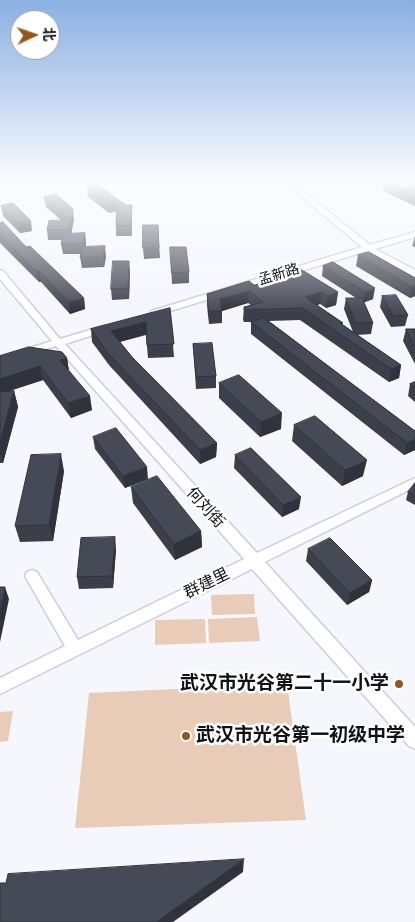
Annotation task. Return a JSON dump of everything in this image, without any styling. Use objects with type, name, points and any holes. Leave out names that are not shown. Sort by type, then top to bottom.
[{"type":"street","points":[[341,226],[368,248],[415,274]]},
{"type":"street","name":"孟新路","points":[[142,317],[415,234]]},
{"type":"street","name":"何刘街","points":[[0,272],[58,342],[252,562],[415,740]]},
{"type":"street","points":[[0,360],[114,325]]},
{"type":"street","name":"群建里","points":[[0,686],[415,482]]},
{"type":"street","points":[[32,576],[75,649]]},
{"type":"shaded area","points":[[254,594],[255,614],[212,615],[211,595]]},
{"type":"shaded area","points":[[257,617],[260,641],[209,643],[208,619]]},
{"type":"shaded area","points":[[205,619],[206,643],[155,645],[155,620]]},
{"type":"shaded area","points":[[287,684],[306,820],[75,828],[89,693]]},
{"type":"shaded area","points":[[13,711],[8,741],[0,742],[0,712]]},
{"type":"building","points":[[0,226],[7,226],[26,247],[30,246],[84,298],[69,302],[0,235]]},
{"type":"building","points":[[48,226],[69,226],[68,230],[47,230]]},
{"type":"building","points":[[143,226],[158,226],[159,248],[143,248]]},
{"type":"building","points":[[85,233],[83,243],[61,244],[64,234]]},
{"type":"building","points":[[105,246],[103,257],[80,257],[82,247]]},
{"type":"building","points":[[170,247],[186,247],[189,272],[172,273]]},
{"type":"building","points":[[369,252],[415,278],[415,286],[412,287],[358,255]]},
{"type":"building","points":[[113,261],[129,261],[128,288],[111,289]]},
{"type":"building","points":[[333,262],[375,288],[365,292],[323,266]]},
{"type":"building","points":[[302,270],[338,292],[328,296],[322,292],[305,297],[401,365],[391,369],[302,308],[244,310],[244,307],[263,302],[249,291],[220,299],[222,311],[209,311],[207,294],[249,281],[254,285]]},
{"type":"building","points":[[396,295],[408,315],[393,316],[382,296]]},
{"type":"building","points":[[346,298],[362,298],[373,323],[356,323]]},
{"type":"building","points":[[170,308],[174,344],[147,345],[146,322],[111,331],[132,357],[217,443],[200,450],[107,352],[91,329]]},
{"type":"building","points":[[264,318],[415,431],[415,439],[407,443],[251,322]]},
{"type":"building","points":[[406,329],[415,329],[415,347]]},
{"type":"building","points":[[212,343],[216,376],[196,377],[193,344]]},
{"type":"building","points":[[29,347],[62,352],[67,358],[60,360],[90,396],[68,403],[40,366],[0,379],[0,356]]},
{"type":"building","points":[[239,375],[282,413],[261,422],[219,383]]},
{"type":"building","points":[[14,391],[0,442],[0,392]]},
{"type":"building","points":[[315,416],[367,460],[345,470],[294,425]]},
{"type":"building","points":[[116,428],[147,467],[123,476],[93,437]]},
{"type":"building","points":[[251,448],[301,497],[283,505],[235,455]]},
{"type":"building","points":[[61,454],[49,525],[15,526],[31,455]]},
{"type":"building","points":[[157,476],[201,531],[174,544],[131,487]]},
{"type":"building","points":[[415,483],[415,495],[408,492]]},
{"type":"building","points":[[115,537],[112,576],[77,577],[81,538]]},
{"type":"building","points":[[330,538],[372,580],[350,593],[308,549]]},
{"type":"building","points":[[0,587],[5,587],[0,611]]},
{"type":"building","points":[[244,859],[156,922],[0,922],[0,883],[6,883],[8,874]]},
{"type":"place","name":"武汉市光谷第二十一小学","points":[[399,684]]},
{"type":"place","name":"武汉市光谷第一初级中学","points":[[186,736]]}]
